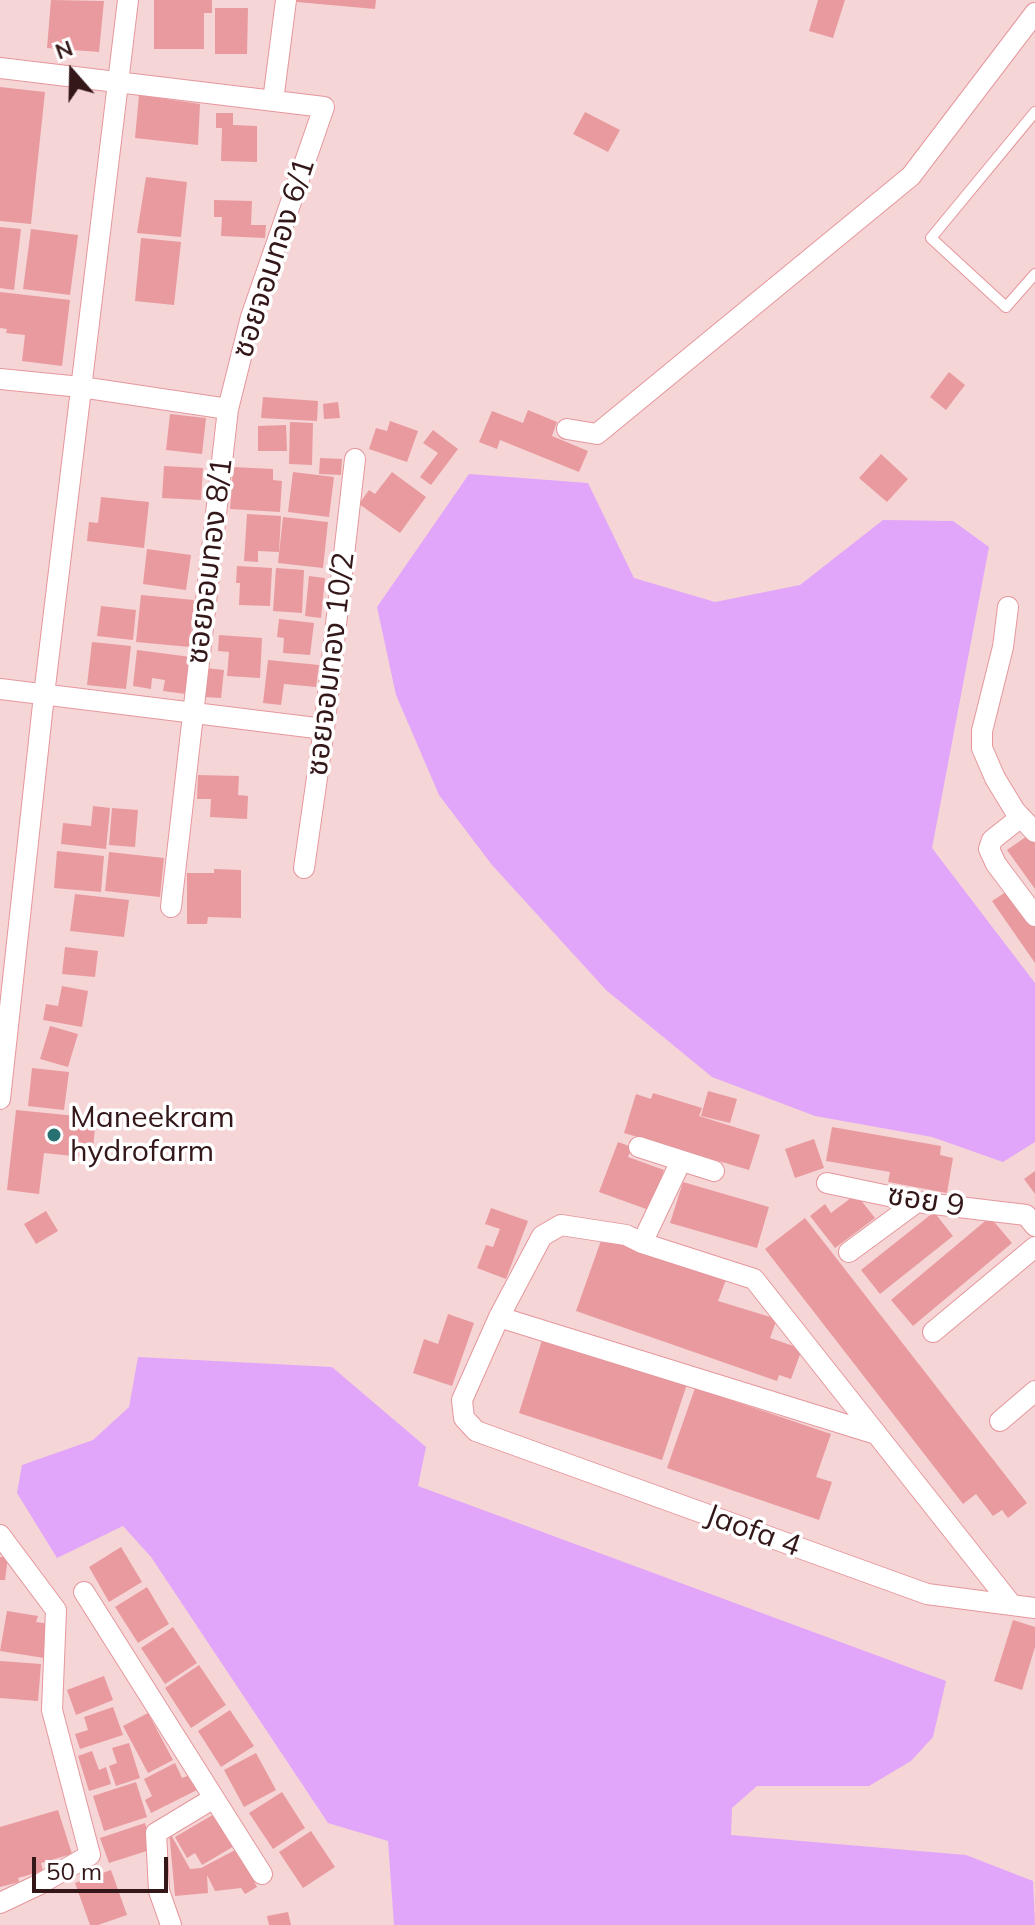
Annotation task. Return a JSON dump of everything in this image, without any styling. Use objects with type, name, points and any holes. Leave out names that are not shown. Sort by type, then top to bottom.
[{"type":"street","points":[[0,1099],[44,695],[128,0]]},
{"type":"street","points":[[0,68],[273,101],[286,0]]},
{"type":"street","points":[[567,429],[597,434],[911,176],[1035,13]]},
{"type":"street","name":"ซอยจอมทอง 6/1","points":[[228,409],[251,317],[324,107],[273,101]]},
{"type":"street","points":[[0,379],[81,387],[228,409]]},
{"type":"street","name":"ซอยจอมทอง 8/1","points":[[171,907],[228,409]]},
{"type":"street","name":"ซอยจอมทอง 10/2","points":[[304,868],[324,729],[355,459]]},
{"type":"street","points":[[1008,607],[1003,647],[982,731],[982,748],[995,778],[1028,825],[992,840],[989,849],[996,864],[1035,916]]},
{"type":"street","points":[[0,689],[324,729]]},
{"type":"street","points":[[639,1147],[714,1171]]},
{"type":"street","points":[[642,1243],[681,1161]]},
{"type":"street","name":"ซอย 9","points":[[827,1183],[917,1202],[1030,1220]]},
{"type":"street","points":[[849,1252],[917,1202]]},
{"type":"street","points":[[876,1434],[499,1317],[542,1236],[561,1225],[626,1235],[754,1279],[1011,1604]]},
{"type":"street","points":[[933,1332],[1035,1247]]},
{"type":"street","name":"Jaofa 4","points":[[499,1317],[462,1400],[464,1418],[476,1431],[927,1594],[1035,1608]]},
{"type":"street","points":[[1000,1421],[1035,1391]]},
{"type":"street","points":[[0,1535],[56,1610],[52,1710],[90,1855],[0,1903]]},
{"type":"street","points":[[84,1592],[262,1874]]},
{"type":"street","points":[[171,1925],[159,1891],[156,1833],[214,1798]]},
{"type":"lane","points":[[1035,112],[931,238],[1006,307],[1035,274]]},
{"type":"shaded area","points":[[469,474],[588,483],[634,578],[715,602],[800,585],[883,520],[953,521],[989,547],[932,848],[1035,983],[1035,1142],[1003,1162],[932,1137],[815,1116],[712,1077],[606,990],[492,865],[439,795],[396,695],[377,607]]},
{"type":"shaded area","points":[[138,1357],[332,1367],[426,1447],[418,1486],[946,1681],[933,1737],[911,1761],[869,1786],[757,1786],[732,1808],[731,1835],[966,1855],[1033,1881],[1035,1925],[394,1925],[388,1841],[328,1823],[151,1557],[123,1526],[57,1558],[17,1493],[22,1465],[93,1440],[129,1407]]},
{"type":"building","points":[[51,0],[104,1],[99,52],[47,48]]},
{"type":"building","points":[[154,0],[212,0],[212,13],[204,13],[204,49],[154,49]]},
{"type":"building","points":[[297,0],[376,0],[375,9]]},
{"type":"building","points":[[818,0],[845,0],[833,38],[809,31]]},
{"type":"building","points":[[215,8],[248,8],[247,54],[215,54]]},
{"type":"building","points":[[0,87],[45,92],[31,224],[0,221]]},
{"type":"building","points":[[139,95],[200,104],[198,145],[135,138]]},
{"type":"building","points":[[585,112],[620,130],[608,152],[573,134]]},
{"type":"building","points":[[216,113],[233,113],[233,125],[257,126],[257,162],[221,161],[222,128],[216,128]]},
{"type":"building","points":[[146,177],[187,182],[181,237],[137,233]]},
{"type":"building","points":[[214,200],[252,201],[251,225],[266,225],[265,238],[221,236],[222,217],[214,217]]},
{"type":"building","points":[[0,227],[21,229],[14,290],[0,288]]},
{"type":"building","points":[[31,229],[78,235],[70,295],[23,289]]},
{"type":"building","points":[[141,238],[181,242],[174,305],[135,301]]},
{"type":"building","points":[[0,292],[70,300],[62,366],[22,361],[25,335],[6,333],[7,329],[0,328]]},
{"type":"building","points":[[949,372],[965,385],[946,410],[930,397]]},
{"type":"building","points":[[263,397],[318,401],[317,421],[261,418]]},
{"type":"building","points":[[338,402],[340,418],[324,419],[323,404]]},
{"type":"building","points":[[528,410],[557,422],[552,436],[588,451],[579,472],[500,440],[497,449],[479,442],[492,411],[523,423]]},
{"type":"building","points":[[170,414],[206,418],[202,454],[166,450]]},
{"type":"building","points":[[390,421],[418,431],[407,462],[369,449],[376,428],[387,431]]},
{"type":"building","points":[[290,422],[313,423],[312,465],[289,464]]},
{"type":"building","points":[[286,425],[287,451],[258,451],[258,426]]},
{"type":"building","points":[[433,430],[458,449],[431,485],[420,477],[438,453],[423,443]]},
{"type":"building","points":[[881,454],[908,479],[887,502],[859,478]]},
{"type":"building","points":[[320,458],[342,459],[341,475],[319,474]]},
{"type":"building","points":[[164,466],[203,468],[201,500],[162,498]]},
{"type":"building","points":[[233,467],[273,469],[273,480],[282,481],[280,512],[230,509]]},
{"type":"building","points":[[293,472],[334,477],[329,517],[288,512]]},
{"type":"building","points":[[392,472],[426,497],[400,533],[359,504],[369,490],[375,494]]},
{"type":"building","points":[[101,497],[149,502],[144,548],[87,541],[89,522],[98,523]]},
{"type":"building","points":[[247,514],[281,516],[279,552],[258,551],[258,562],[244,561]]},
{"type":"building","points":[[283,517],[328,522],[323,568],[278,563]]},
{"type":"building","points":[[147,549],[191,555],[186,590],[143,584]]},
{"type":"building","points":[[237,566],[272,568],[270,606],[239,605]]},
{"type":"building","points":[[276,568],[304,570],[302,613],[273,611]]},
{"type":"building","points":[[309,576],[325,578],[321,618],[305,616]]},
{"type":"building","points":[[141,595],[194,600],[190,647],[136,642]]},
{"type":"building","points":[[101,606],[136,610],[133,640],[97,636]]},
{"type":"building","points":[[279,619],[314,623],[310,655],[283,653],[284,638],[277,637]]},
{"type":"building","points":[[219,635],[262,638],[260,678],[227,676],[229,652],[218,651]]},
{"type":"building","points":[[92,642],[131,646],[126,689],[87,685]]},
{"type":"building","points":[[137,650],[191,657],[186,694],[163,691],[165,680],[152,678],[151,689],[133,686]]},
{"type":"building","points":[[268,660],[319,665],[316,687],[284,684],[281,705],[263,703]]},
{"type":"building","points":[[206,668],[224,670],[221,698],[204,697]]},
{"type":"building","points":[[198,775],[239,776],[238,795],[248,796],[247,819],[210,817],[211,799],[197,799]]},
{"type":"building","points":[[93,806],[110,808],[106,849],[61,844],[63,823],[91,826]]},
{"type":"building","points":[[112,808],[138,810],[135,847],[109,845]]},
{"type":"building","points":[[1030,834],[1035,841],[1035,889],[1007,850]]},
{"type":"building","points":[[57,851],[104,856],[101,892],[54,888]]},
{"type":"building","points":[[109,852],[164,858],[160,897],[105,891]]},
{"type":"building","points":[[214,869],[241,870],[241,918],[208,917],[207,924],[187,924],[187,873],[214,873]]},
{"type":"building","points":[[1012,888],[1035,922],[1035,963],[992,901]]},
{"type":"building","points":[[75,894],[129,900],[124,937],[70,931]]},
{"type":"building","points":[[65,947],[98,951],[95,977],[62,974]]},
{"type":"building","points":[[62,986],[88,991],[82,1027],[43,1020],[46,1004],[58,1006]]},
{"type":"building","points":[[50,1026],[78,1034],[68,1067],[40,1059]]},
{"type":"building","points":[[32,1068],[69,1072],[64,1110],[28,1106]]},
{"type":"building","points":[[708,1091],[737,1099],[730,1123],[701,1116]]},
{"type":"building","points":[[653,1093],[702,1108],[699,1116],[760,1135],[749,1170],[624,1133],[636,1094],[651,1099]]},
{"type":"building","name":"Maneekram hydrofarm","points":[[16,1110],[96,1118],[92,1158],[44,1153],[39,1194],[7,1190]]},
{"type":"building","points":[[832,1127],[941,1146],[940,1155],[953,1158],[947,1193],[888,1182],[890,1172],[826,1161]]},
{"type":"building","points":[[814,1139],[824,1168],[795,1178],[785,1149]]},
{"type":"building","points":[[618,1142],[632,1147],[628,1157],[664,1170],[649,1210],[599,1192]]},
{"type":"building","points":[[1035,1171],[1035,1194],[1024,1179]]},
{"type":"building","points":[[683,1182],[769,1207],[757,1248],[670,1223]]},
{"type":"building","points":[[856,1194],[875,1218],[835,1248],[810,1216],[825,1204],[831,1213]]},
{"type":"building","points":[[491,1208],[528,1221],[506,1279],[477,1268],[486,1245],[493,1247],[500,1229],[485,1224]]},
{"type":"building","points":[[46,1211],[58,1231],[36,1244],[24,1224]]},
{"type":"building","points":[[934,1212],[953,1236],[880,1294],[861,1270]]},
{"type":"building","points":[[990,1217],[1012,1243],[913,1326],[891,1300]]},
{"type":"building","points":[[805,1218],[1027,1503],[1008,1518],[1002,1510],[993,1516],[976,1494],[963,1504],[765,1249]]},
{"type":"building","points":[[603,1235],[727,1277],[718,1301],[777,1319],[770,1338],[802,1349],[791,1379],[779,1375],[777,1381],[576,1311]]},
{"type":"building","points":[[448,1314],[474,1323],[452,1386],[413,1373],[424,1339],[438,1344]]},
{"type":"building","points":[[543,1337],[687,1384],[662,1460],[519,1413]]},
{"type":"building","points":[[695,1388],[831,1434],[816,1477],[832,1482],[819,1520],[667,1468]]},
{"type":"building","points":[[121,1547],[142,1582],[109,1602],[89,1567]]},
{"type":"building","points":[[0,1557],[8,1557],[5,1580],[0,1580]]},
{"type":"building","points":[[147,1587],[169,1624],[138,1643],[115,1607]]},
{"type":"building","points":[[7,1611],[38,1616],[36,1622],[50,1624],[44,1658],[0,1651]]},
{"type":"building","points":[[1013,1620],[1035,1627],[1035,1647],[1022,1690],[994,1681]]},
{"type":"building","points":[[173,1627],[197,1663],[165,1684],[141,1648]]},
{"type":"building","points":[[0,1661],[41,1664],[38,1701],[0,1698]]},
{"type":"building","points":[[199,1665],[226,1705],[191,1728],[165,1688]]},
{"type":"building","points":[[104,1676],[113,1700],[76,1715],[67,1690]]},
{"type":"building","points":[[113,1707],[123,1735],[80,1749],[75,1734],[88,1730],[84,1717]]},
{"type":"building","points":[[230,1710],[254,1746],[221,1767],[198,1731]]},
{"type":"building","points":[[148,1713],[173,1760],[148,1773],[123,1726]]},
{"type":"building","points":[[129,1743],[140,1778],[116,1786],[109,1766],[117,1763],[112,1748]]},
{"type":"building","points":[[92,1751],[99,1770],[106,1767],[111,1784],[89,1791],[78,1756]]},
{"type":"building","points":[[256,1753],[276,1790],[244,1807],[224,1770]]},
{"type":"building","points":[[175,1763],[182,1778],[190,1775],[197,1790],[151,1813],[145,1800],[152,1796],[144,1779]]},
{"type":"building","points":[[136,1782],[147,1817],[104,1831],[93,1796]]},
{"type":"building","points":[[282,1792],[305,1828],[273,1849],[249,1813]]},
{"type":"building","points":[[58,1810],[72,1854],[41,1863],[43,1871],[0,1887],[0,1827]]},
{"type":"building","points":[[216,1813],[236,1845],[202,1865],[195,1853],[187,1858],[175,1837]]},
{"type":"building","points":[[145,1823],[153,1849],[109,1863],[100,1838]]},
{"type":"building","points":[[169,1831],[190,1869],[201,1868],[237,1849],[257,1887],[245,1894],[241,1888],[215,1891],[207,1875],[208,1893],[175,1896]]},
{"type":"building","points":[[311,1831],[335,1867],[303,1888],[279,1852]]},
{"type":"building","points":[[111,1870],[127,1915],[90,1925],[75,1883]]},
{"type":"building","points":[[288,1912],[291,1925],[269,1925],[267,1916]]},
{"type":"place","name":"Maneekram hydrofarm","points":[[54,1135]]}]
